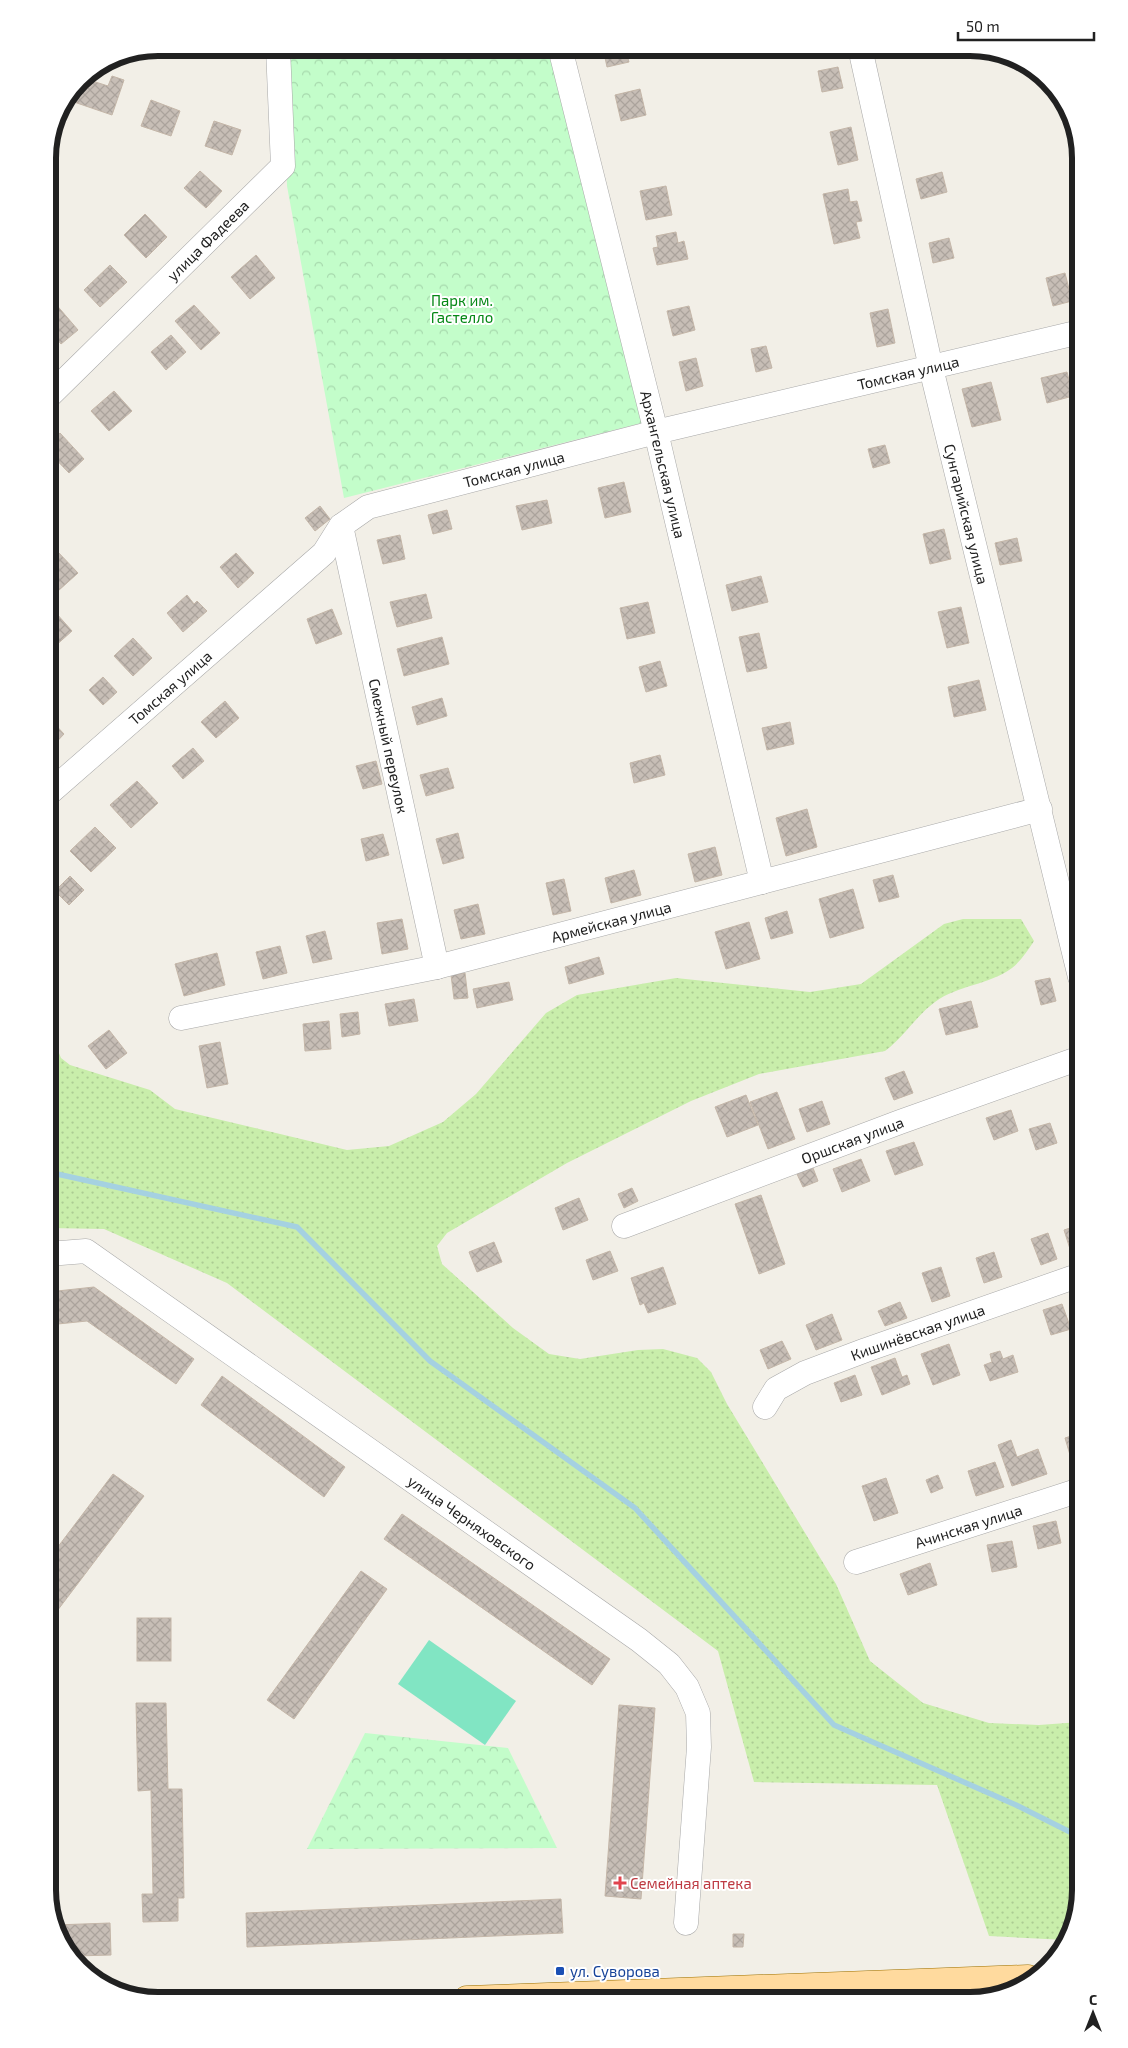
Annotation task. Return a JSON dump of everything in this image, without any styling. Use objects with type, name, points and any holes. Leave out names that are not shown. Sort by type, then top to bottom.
[{"type":"main road","points":[[771,1992],[906,1983],[1018,1979]]},
{"type":"street","name":"улица Фадеева","points":[[56,389],[282,166],[278,56]]},
{"type":"street","name":"Архангельская улица","points":[[562,56],[656,432],[762,882]]},
{"type":"street","name":"Сунгарийская улица","points":[[862,56],[931,368],[1072,943]]},
{"type":"street","name":"Томская улица","points":[[56,787],[324,553],[341,526],[368,507],[656,432],[1072,334]]},
{"type":"street","name":"Смежный переулок","points":[[341,526],[438,967]]},
{"type":"street","name":"Армейская улица","points":[[181,1018],[438,967],[1040,809]]},
{"type":"street","name":"Оршская улица","points":[[624,1226],[900,1122],[1072,1061]]},
{"type":"street","name":"улица Черняховского","points":[[56,1253],[86,1251],[624,1629],[669,1664],[687,1688],[698,1713],[699,1747],[686,1924]]},
{"type":"street","name":"Кишинёвская улица","points":[[765,1407],[776,1389],[805,1373],[1072,1278]]},
{"type":"street","name":"Ачинская улица","points":[[856,1562],[1072,1493]]},
{"type":"street","points":[[893,1992],[906,1983]]},
{"type":"green space","name":"Парк им. Гастелло","points":[[283,56],[555,56],[642,423],[344,498],[287,186]]},
{"type":"green space","points":[[963,919],[1021,919],[1034,941],[1018,962],[1003,974],[944,996],[935,1002],[885,1051],[759,1074],[691,1101],[567,1163],[447,1233],[437,1246],[442,1264],[513,1328],[549,1354],[580,1359],[638,1350],[663,1349],[697,1358],[711,1372],[727,1404],[836,1584],[870,1661],[923,1703],[989,1723],[1039,1725],[1072,1723],[1072,1890],[1070,1910],[1059,1940],[989,1936],[937,1785],[754,1782],[718,1651],[227,1283],[104,1229],[56,1228],[56,1046],[61,1058],[70,1065],[150,1090],[175,1109],[347,1150],[389,1146],[443,1122],[476,1094],[546,1013],[577,995],[676,978],[810,992],[861,984],[944,924]]},
{"type":"green space","points":[[429,1640],[516,1701],[485,1745],[398,1684]]},
{"type":"green space","points":[[365,1733],[508,1748],[557,1848],[307,1849]]},
{"type":"building","points":[[605,56],[627,56],[629,62],[607,67]]},
{"type":"building","points":[[838,67],[843,88],[822,92],[818,71]]},
{"type":"building","points":[[112,76],[124,80],[112,115],[74,102],[81,91],[91,81],[108,86]]},
{"type":"building","points":[[640,89],[646,115],[621,121],[615,95]]},
{"type":"building","points":[[151,100],[180,111],[171,136],[141,126]]},
{"type":"building","points":[[214,121],[241,130],[232,155],[205,146]]},
{"type":"building","points":[[851,127],[858,160],[838,165],[830,132]]},
{"type":"building","points":[[200,171],[222,191],[206,208],[184,188]]},
{"type":"building","points":[[942,172],[947,192],[921,199],[916,179]]},
{"type":"building","points":[[666,186],[672,215],[646,220],[640,191]]},
{"type":"building","points":[[848,189],[850,202],[857,201],[862,221],[856,222],[860,238],[834,244],[823,194]]},
{"type":"building","points":[[145,214],[167,237],[146,258],[124,235]]},
{"type":"building","points":[[676,232],[678,243],[684,241],[688,259],[657,265],[653,248],[658,247],[656,236]]},
{"type":"building","points":[[949,238],[954,258],[933,263],[929,243]]},
{"type":"building","points":[[256,255],[275,278],[250,299],[231,277]]},
{"type":"building","points":[[110,265],[127,282],[100,307],[84,290]]},
{"type":"building","points":[[1065,273],[1072,301],[1053,306],[1046,278]]},
{"type":"building","points":[[56,304],[78,330],[61,344],[56,338]]},
{"type":"building","points":[[194,305],[220,333],[201,350],[175,321]]},
{"type":"building","points":[[689,306],[695,330],[673,336],[667,311]]},
{"type":"building","points":[[888,309],[895,343],[877,347],[870,313]]},
{"type":"building","points":[[171,335],[186,352],[166,370],[151,352]]},
{"type":"building","points":[[766,346],[772,368],[756,372],[751,349]]},
{"type":"building","points":[[696,358],[703,386],[686,391],[679,362]]},
{"type":"building","points":[[1067,372],[1072,396],[1047,403],[1041,378]]},
{"type":"building","points":[[991,382],[1001,420],[972,427],[962,389]]},
{"type":"building","points":[[114,391],[132,411],[109,431],[91,411]]},
{"type":"building","points":[[60,433],[84,459],[69,473],[56,459],[56,437]]},
{"type":"building","points":[[885,445],[890,463],[873,468],[868,449]]},
{"type":"building","points":[[624,482],[631,512],[605,518],[598,488]]},
{"type":"building","points":[[547,500],[552,523],[522,530],[516,506]]},
{"type":"building","points":[[320,506],[330,519],[315,531],[305,518]]},
{"type":"building","points":[[447,510],[452,529],[433,534],[428,515]]},
{"type":"building","points":[[944,529],[951,559],[930,564],[923,534]]},
{"type":"building","points":[[400,535],[405,559],[383,564],[377,540]]},
{"type":"building","points":[[1017,538],[1022,561],[1000,565],[995,543]]},
{"type":"building","points":[[56,550],[78,573],[58,591],[56,589]]},
{"type":"building","points":[[236,553],[254,573],[238,588],[220,567]]},
{"type":"building","points":[[761,576],[768,602],[732,611],[726,585]]},
{"type":"building","points":[[426,594],[432,618],[397,627],[390,602]]},
{"type":"building","points":[[187,595],[194,604],[197,601],[207,611],[183,632],[167,613]]},
{"type":"building","points":[[648,602],[655,633],[627,639],[620,608]]},
{"type":"building","points":[[961,607],[969,643],[947,648],[938,612]]},
{"type":"building","points":[[332,609],[342,634],[316,644],[307,619]]},
{"type":"building","points":[[56,613],[72,631],[56,645]]},
{"type":"building","points":[[759,633],[767,668],[747,672],[739,637]]},
{"type":"building","points":[[442,637],[449,664],[404,676],[397,649]]},
{"type":"building","points":[[133,638],[152,658],[133,676],[114,656]]},
{"type":"building","points":[[660,661],[667,686],[646,692],[639,667]]},
{"type":"building","points":[[103,677],[117,692],[103,705],[89,690]]},
{"type":"building","points":[[979,680],[986,710],[954,717],[948,687]]},
{"type":"building","points":[[442,698],[447,716],[417,725],[412,707]]},
{"type":"building","points":[[225,701],[239,718],[216,738],[201,722]]},
{"type":"building","points":[[790,722],[794,744],[767,750],[762,728]]},
{"type":"building","points":[[56,725],[64,734],[56,742]]},
{"type":"building","points":[[193,748],[204,761],[183,779],[172,766]]},
{"type":"building","points":[[660,755],[665,775],[634,783],[630,763]]},
{"type":"building","points":[[376,761],[382,784],[363,789],[356,766]]},
{"type":"building","points":[[448,768],[454,788],[426,796],[420,775]]},
{"type":"building","points":[[137,781],[158,803],[131,828],[110,805]]},
{"type":"building","points":[[807,809],[817,847],[786,856],[776,818]]},
{"type":"building","points":[[95,827],[116,848],[91,872],[70,851]]},
{"type":"building","points":[[458,833],[464,858],[443,864],[436,839]]},
{"type":"building","points":[[383,834],[389,855],[366,861],[361,839]]},
{"type":"building","points":[[715,847],[722,875],[695,882],[688,854]]},
{"type":"building","points":[[634,870],[641,895],[611,903],[605,878]]},
{"type":"building","points":[[893,875],[899,897],[879,902],[873,880]]},
{"type":"building","points":[[70,876],[84,890],[69,905],[56,890]]},
{"type":"building","points":[[564,879],[571,911],[553,915],[546,883]]},
{"type":"building","points":[[853,889],[864,928],[830,938],[819,899]]},
{"type":"building","points":[[478,904],[485,934],[461,939],[454,910]]},
{"type":"building","points":[[787,911],[793,933],[771,939],[765,918]]},
{"type":"building","points":[[402,919],[408,949],[382,954],[377,923]]},
{"type":"building","points":[[749,922],[760,959],[726,969],[715,932]]},
{"type":"building","points":[[325,931],[332,959],[313,963],[306,936]]},
{"type":"building","points":[[280,946],[287,973],[263,979],[256,952]]},
{"type":"building","points":[[217,953],[225,985],[184,996],[175,964]]},
{"type":"building","points":[[599,957],[604,974],[569,984],[565,967]]},
{"type":"building","points":[[465,973],[468,998],[454,999],[451,975]]},
{"type":"building","points":[[1050,978],[1056,1001],[1041,1005],[1035,981]]},
{"type":"building","points":[[509,982],[513,1000],[477,1008],[473,989]]},
{"type":"building","points":[[414,999],[418,1021],[389,1026],[385,1004]]},
{"type":"building","points":[[971,1001],[978,1027],[946,1035],[939,1009]]},
{"type":"building","points":[[358,1012],[360,1034],[342,1037],[340,1014]]},
{"type":"building","points":[[329,1021],[331,1049],[305,1051],[303,1024]]},
{"type":"building","points":[[109,1030],[127,1053],[106,1069],[88,1046]]},
{"type":"building","points":[[220,1042],[228,1084],[207,1088],[199,1046]]},
{"type":"building","points":[[904,1071],[913,1093],[894,1100],[885,1078]]},
{"type":"building","points":[[777,1092],[795,1139],[768,1149],[750,1102]]},
{"type":"building","points":[[746,1095],[758,1125],[727,1137],[715,1107]]},
{"type":"building","points":[[822,1101],[830,1124],[807,1132],[799,1109]]},
{"type":"building","points":[[1011,1110],[1018,1131],[994,1140],[986,1118]]},
{"type":"building","points":[[1050,1123],[1057,1143],[1036,1150],[1029,1129]]},
{"type":"building","points":[[914,1142],[923,1165],[895,1175],[886,1151]]},
{"type":"building","points":[[861,1159],[870,1181],[842,1192],[833,1169]]},
{"type":"building","points":[[813,1168],[818,1181],[803,1187],[797,1174]]},
{"type":"building","points":[[632,1188],[638,1201],[624,1208],[618,1194]]},
{"type":"building","points":[[761,1195],[785,1264],[759,1274],[735,1204]]},
{"type":"building","points":[[579,1198],[588,1220],[563,1230],[555,1208]]},
{"type":"building","points":[[1072,1227],[1072,1248],[1070,1249],[1064,1230]]},
{"type":"building","points":[[1048,1233],[1057,1259],[1041,1265],[1031,1239]]},
{"type":"building","points":[[494,1242],[502,1262],[477,1272],[469,1252]]},
{"type":"building","points":[[610,1251],[618,1271],[593,1280],[586,1260]]},
{"type":"building","points":[[994,1252],[1002,1277],[984,1283],[976,1258]]},
{"type":"building","points":[[663,1267],[676,1304],[648,1313],[644,1303],[640,1305],[631,1278]]},
{"type":"building","points":[[941,1267],[950,1296],[932,1302],[922,1273]]},
{"type":"building","points":[[94,1287],[194,1359],[176,1384],[87,1321],[56,1324],[56,1291]]},
{"type":"building","points":[[900,1302],[907,1318],[885,1326],[878,1311]]},
{"type":"building","points":[[1062,1304],[1071,1329],[1051,1335],[1043,1310]]},
{"type":"building","points":[[832,1314],[842,1340],[816,1350],[806,1325]]},
{"type":"building","points":[[782,1341],[791,1359],[768,1369],[760,1350]]},
{"type":"building","points":[[949,1344],[960,1375],[933,1385],[921,1354]]},
{"type":"building","points":[[1000,1351],[1003,1359],[1013,1355],[1018,1372],[990,1381],[984,1365],[992,1362],[990,1354]]},
{"type":"building","points":[[895,1358],[902,1377],[907,1375],[910,1384],[882,1395],[871,1367]]},
{"type":"building","points":[[855,1375],[862,1395],[841,1402],[834,1383]]},
{"type":"building","points":[[222,1376],[345,1467],[324,1497],[201,1405]]},
{"type":"building","points":[[1072,1436],[1072,1462],[1065,1438]]},
{"type":"building","points":[[1011,1440],[1017,1457],[1038,1449],[1047,1474],[1012,1486],[998,1445]]},
{"type":"building","points":[[995,1462],[1004,1487],[976,1496],[968,1471]]},
{"type":"building","points":[[113,1474],[144,1496],[56,1612],[56,1549]]},
{"type":"building","points":[[938,1475],[943,1488],[931,1493],[926,1480]]},
{"type":"building","points":[[886,1478],[898,1513],[874,1521],[862,1486]]},
{"type":"building","points":[[402,1514],[610,1659],[592,1685],[384,1539]]},
{"type":"building","points":[[1056,1521],[1061,1543],[1038,1549],[1033,1526]]},
{"type":"building","points":[[1012,1541],[1017,1567],[992,1572],[987,1545]]},
{"type":"building","points":[[930,1563],[937,1585],[908,1595],[900,1574]]},
{"type":"building","points":[[361,1571],[387,1589],[294,1719],[267,1700]]},
{"type":"building","points":[[137,1618],[171,1618],[171,1661],[137,1661]]},
{"type":"building","points":[[136,1703],[166,1703],[168,1789],[182,1789],[184,1898],[178,1898],[178,1921],[143,1922],[142,1894],[153,1894],[151,1790],[138,1791]]},
{"type":"building","points":[[619,1705],[655,1708],[641,1899],[605,1896]]},
{"type":"building","points":[[561,1899],[563,1933],[247,1947],[246,1913]]},
{"type":"building","points":[[110,1923],[111,1955],[80,1956],[70,1941],[63,1925]]},
{"type":"building","points":[[733,1934],[744,1934],[743,1947],[733,1947]]},
{"type":"waterway","points":[[56,1174],[297,1227],[430,1361],[635,1508],[834,1725],[1016,1805],[1072,1833]]},
{"type":"place","name":"Семейная аптека","points":[[620,1883]]},
{"type":"place","name":"ул. Суворова","points":[[560,1971]]}]
